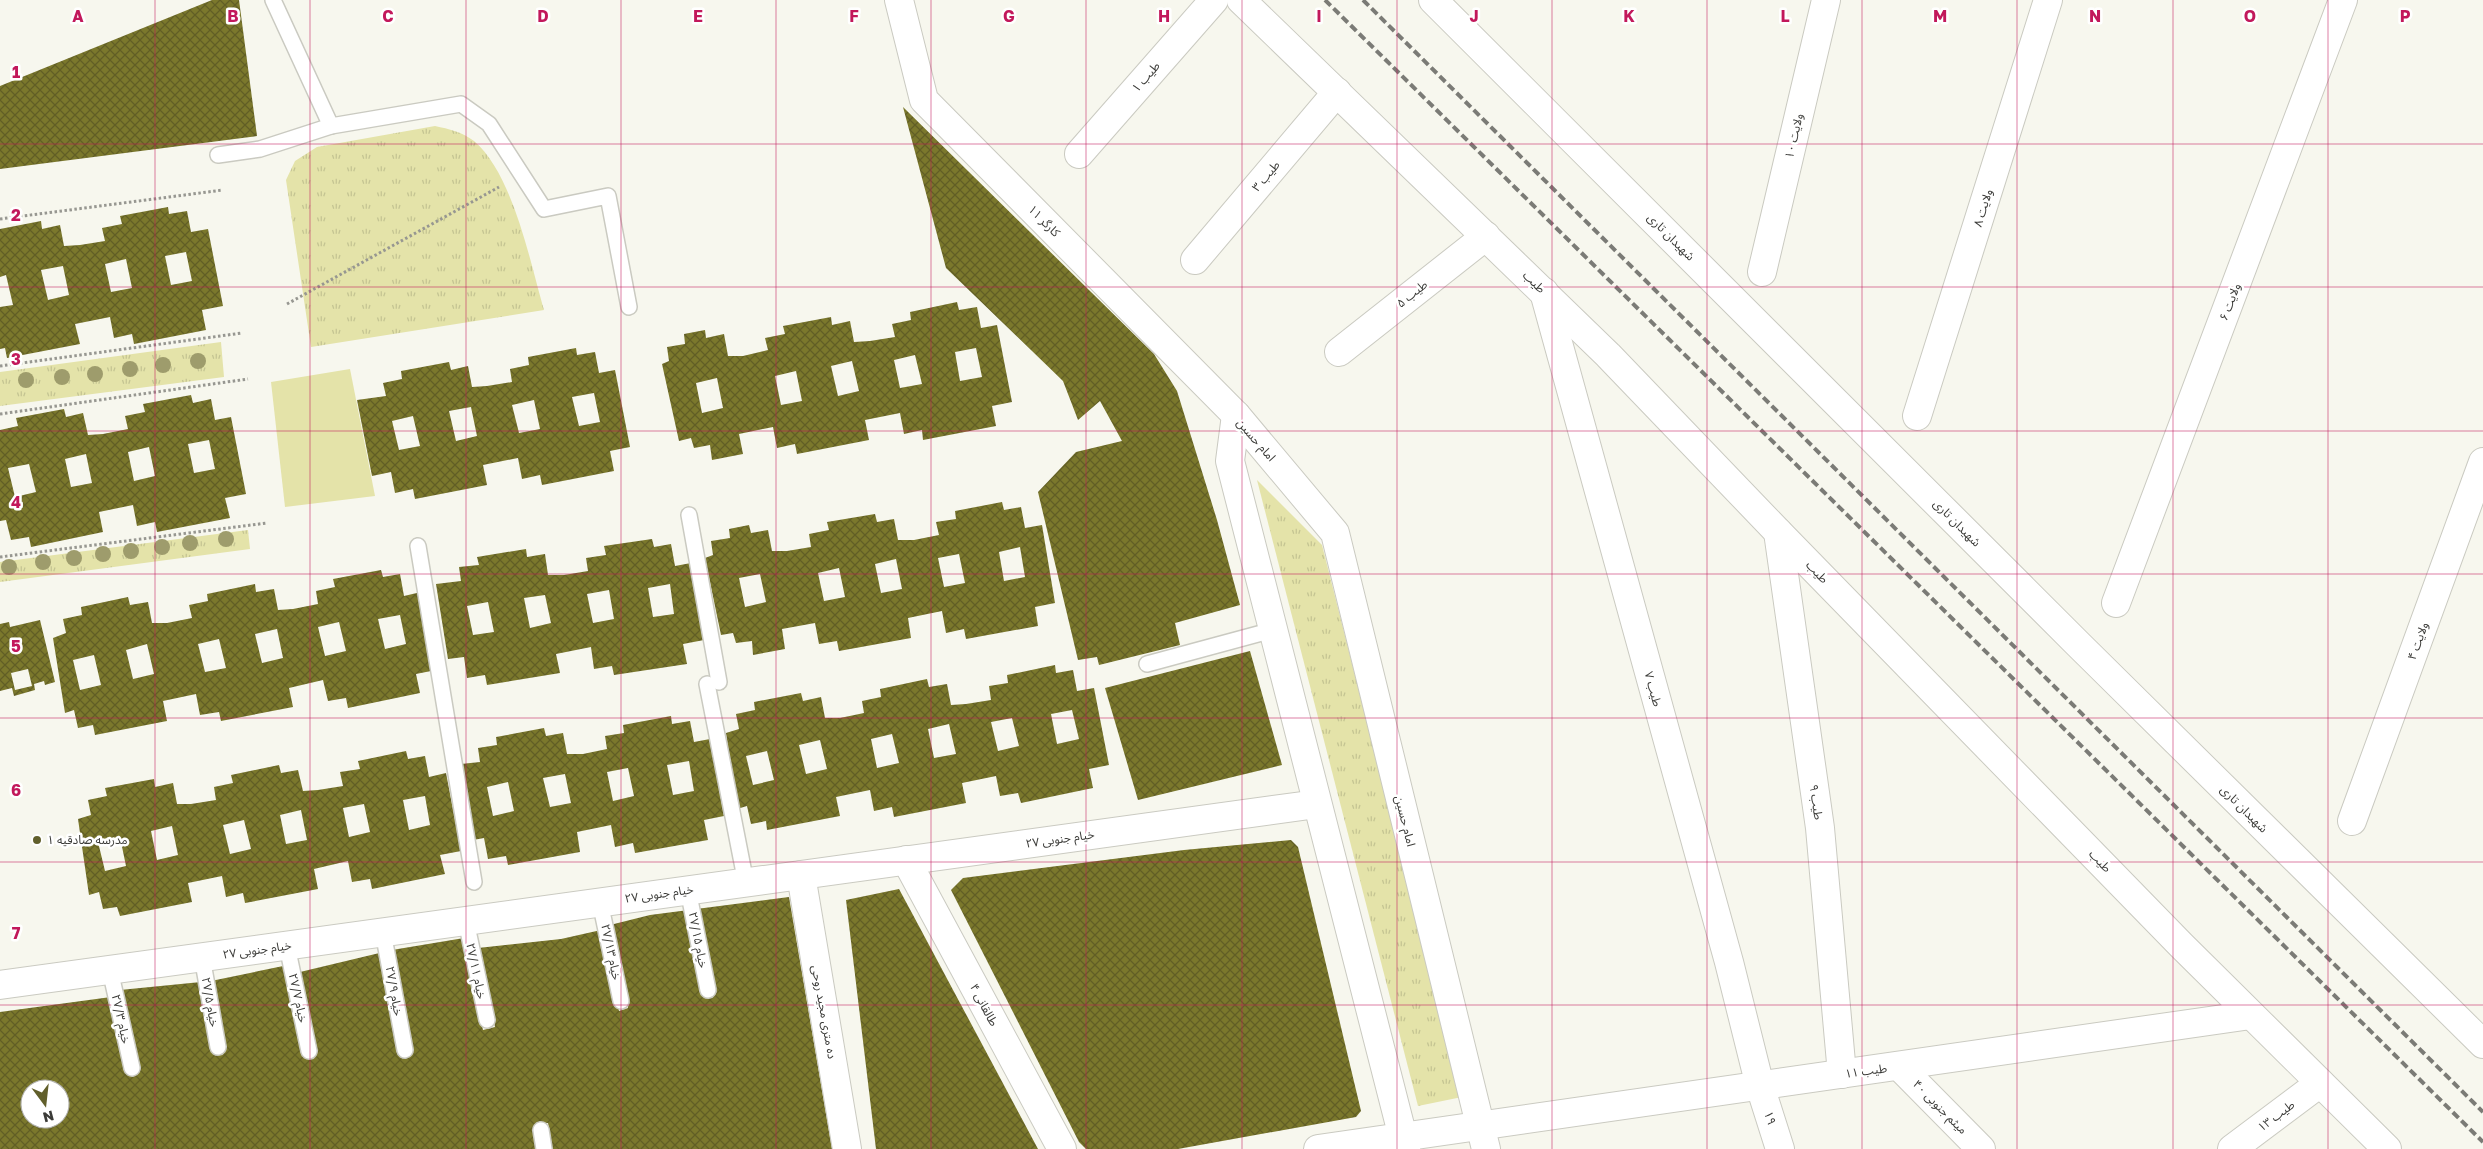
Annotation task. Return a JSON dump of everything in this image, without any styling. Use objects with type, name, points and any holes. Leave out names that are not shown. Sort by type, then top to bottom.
[{"type":"street","name":"کارگر ۱۱","points":[[899,0],[924,100],[1236,415]]},
{"type":"street","name":"طیب ۱","points":[[1079,154],[1214,0]]},
{"type":"street","name":"طیب","points":[[1241,0],[1608,355],[1778,532],[2251,1015],[2387,1149]]},
{"type":"street","name":"شهیدان تاری","points":[[1433,0],[2079,646],[2483,1044]]},
{"type":"street","name":"ولایت ۱۰","points":[[1762,272],[1826,0]]},
{"type":"street","name":"ولایت ۸","points":[[1917,416],[2048,0]]},
{"type":"street","name":"ولایت ۶","points":[[2116,603],[2343,0]]},
{"type":"street","name":"طیب ۳","points":[[1196,260],[1337,92]]},
{"type":"street","name":"طیب ۵","points":[[1339,352],[1486,236]]},
{"type":"street","name":"طیب ۷","points":[[1544,292],[1729,962],[1760,1086]]},
{"type":"street","name":"امام حسین","points":[[1236,415],[1230,462],[1405,1143]]},
{"type":"street","name":"امام حسین","points":[[1236,415],[1335,533],[1483,1138]]},
{"type":"street","name":"ولایت ۴","points":[[2352,821],[2483,462]]},
{"type":"street","name":"طیب ۹","points":[[1778,532],[1820,828],[1842,1074]]},
{"type":"street","name":"خیام جنوبی ۲۷","points":[[0,985],[1317,804]]},
{"type":"street","name":"طالقانی ۴","points":[[906,860],[1062,1149]]},
{"type":"street","name":"ده متری مجید روحی","points":[[801,875],[847,1149]]},
{"type":"street","name":"طیب ۱۱","points":[[1318,1149],[1483,1138],[1760,1086],[2251,1015]]},
{"type":"street","name":"میثم جنوبی ۴۰","points":[[1899,1066],[1981,1149]]},
{"type":"street","name":"طیب ۱۳","points":[[2232,1149],[2320,1083]]},
{"type":"street","name":"۱۹","points":[[1760,1086],[1780,1149]]},
{"type":"lane","points":[[273,0],[331,126]]},
{"type":"lane","points":[[218,155],[260,149],[331,126],[461,104],[489,124],[544,208],[608,196],[629,307]]},
{"type":"lane","points":[[689,516],[713,683],[746,883]]},
{"type":"lane","points":[[418,546],[474,882]]},
{"type":"lane","points":[[1147,664],[1273,630]]},
{"type":"lane","name":"خیام ۲۷/۱۵","points":[[688,890],[708,990]]},
{"type":"lane","name":"خیام ۲۷/۱۳","points":[[600,902],[621,1001]]},
{"type":"lane","name":"خیام ۲۷/۱۱","points":[[466,921],[487,1020]]},
{"type":"lane","name":"خیام ۲۷/۹","points":[[383,932],[405,1050]]},
{"type":"lane","name":"خیام ۲۷/۷","points":[[287,946],[310,1050]]},
{"type":"lane","name":"خیام ۲۷/۵","points":[[202,957],[218,1047]]},
{"type":"lane","name":"خیام ۲۷/۳","points":[[110,970],[132,1068]]},
{"type":"lane","points":[[541,1130],[544,1149]]},
{"type":"path","points":[[287,304],[522,174]]},
{"type":"path","points":[[0,219],[223,190]]},
{"type":"path","points":[[0,366],[242,333]]},
{"type":"path","points":[[0,414],[248,380]]},
{"type":"path","points":[[0,557],[267,523]]},
{"type":"green space","points":[[435,126],[460,133],[469,138],[488,156],[510,196],[526,244],[544,310],[311,347],[286,180],[295,161],[317,147]]},
{"type":"green space","points":[[221,342],[224,377],[0,406],[0,372]]},
{"type":"green space","points":[[350,369],[375,496],[285,507],[271,382]]},
{"type":"green space","points":[[1257,480],[1322,545],[1462,1097],[1418,1106]]},
{"type":"green space","points":[[248,530],[250,549],[0,582],[0,562]]},
{"type":"building","points":[[212,0],[239,0],[257,136],[0,169],[0,86]]},
{"type":"building","points":[[903,107],[1154,354],[1177,391],[1217,520],[1240,605],[1175,623],[1180,645],[1099,665],[1097,657],[1078,660],[1038,492],[1076,452],[1122,441],[1100,401],[1078,420],[1063,381],[946,268]]},
{"type":"building","points":[[168,207],[169,214],[187,211],[191,232],[208,229],[223,306],[202,310],[206,330],[134,344],[132,334],[114,338],[110,317],[75,324],[80,344],[7,358],[5,348],[0,349],[0,307],[13,305],[6,275],[0,277],[0,229],[41,221],[42,229],[60,225],[64,246],[80,245],[105,241],[102,228],[122,224],[120,216]],"holes":[[[186,252],[192,281],[171,285],[165,256]],[[126,259],[132,288],[111,292],[105,264]],[[63,266],[69,295],[48,300],[41,270]]]},
{"type":"building","points":[[957,302],[959,310],[977,307],[981,328],[997,325],[1012,402],[992,406],[996,426],[923,440],[922,430],[904,434],[900,413],[865,420],[869,440],[797,454],[795,444],[777,448],[773,427],[739,434],[743,454],[712,460],[710,445],[694,448],[691,438],[679,441],[662,364],[669,361],[667,347],[685,344],[684,334],[705,330],[706,338],[724,334],[728,356],[743,356],[768,350],[765,338],[785,334],[783,326],[831,317],[832,325],[850,321],[854,342],[895,337],[892,324],[911,320],[910,312]],"holes":[[[976,348],[982,377],[960,381],[955,352]],[[915,355],[922,384],[900,388],[894,360]],[[852,361],[859,391],[838,396],[831,366]],[[796,371],[802,401],[781,405],[775,376]],[[717,378],[723,408],[702,413],[696,383]]]},
{"type":"building","points":[[576,348],[577,355],[595,352],[599,373],[615,370],[630,447],[610,451],[614,471],[542,485],[540,475],[522,479],[518,458],[483,465],[487,485],[415,499],[413,489],[395,493],[391,472],[372,476],[357,400],[386,396],[383,383],[402,379],[401,371],[449,362],[451,370],[468,366],[472,387],[512,382],[510,369],[529,365],[528,357]],"holes":[[[594,393],[600,422],[579,426],[572,397]],[[534,400],[540,429],[519,433],[512,405]],[[471,407],[477,436],[456,441],[449,411]],[[413,416],[420,446],[399,450],[392,421]]]},
{"type":"building","points":[[191,395],[193,403],[211,399],[215,420],[231,417],[246,494],[225,498],[230,518],[157,532],[155,522],[137,526],[133,505],[99,512],[103,532],[31,547],[29,537],[11,540],[6,520],[0,521],[0,430],[18,426],[16,418],[64,409],[66,417],[83,413],[88,435],[103,434],[128,429],[125,416],[145,412],[143,404]],"holes":[[[209,440],[215,469],[194,473],[188,444]],[[149,447],[155,476],[134,481],[128,452]],[[86,454],[92,483],[71,487],[65,459]],[[29,464],[36,492],[15,497],[8,468]]]},
{"type":"building","points":[[1002,502],[1004,510],[1021,507],[1025,528],[1042,525],[1055,603],[1035,607],[1038,626],[966,639],[964,629],[946,633],[942,611],[908,618],[911,638],[839,651],[837,641],[819,644],[815,623],[782,629],[785,649],[753,655],[752,641],[736,643],[733,633],[721,635],[705,558],[713,555],[711,541],[730,538],[729,529],[749,525],[751,533],[768,530],[772,551],[787,551],[811,547],[809,534],[829,530],[827,522],[875,514],[877,522],[894,519],[898,540],[914,540],[939,535],[936,522],[956,519],[955,511]],"holes":[[[1020,547],[1025,577],[1004,581],[999,552]],[[959,554],[965,583],[944,587],[938,558]],[[896,559],[902,589],[881,593],[875,564]],[[839,568],[845,597],[824,601],[818,573]],[[760,574],[766,602],[745,607],[739,578]]]},
{"type":"building","points":[[652,539],[654,547],[671,544],[675,566],[691,563],[704,640],[683,644],[687,664],[614,675],[612,666],[594,669],[591,647],[556,654],[560,673],[487,685],[485,675],[467,678],[464,657],[448,659],[436,584],[461,581],[459,567],[479,565],[477,557],[526,549],[527,557],[545,554],[548,575],[564,575],[588,571],[586,558],[606,555],[604,546]],"holes":[[[670,584],[674,614],[653,617],[648,588]],[[609,590],[614,619],[593,623],[587,594]],[[545,595],[551,623],[530,628],[524,598]],[[488,602],[494,632],[473,635],[467,606]]]},
{"type":"building","points":[[381,570],[383,577],[400,574],[404,596],[421,592],[436,670],[416,674],[420,693],[348,708],[346,698],[328,701],[323,680],[289,688],[293,707],[221,721],[219,712],[200,715],[196,694],[163,701],[167,721],[95,735],[93,725],[78,728],[74,710],[65,713],[53,638],[66,633],[63,619],[82,615],[81,607],[128,597],[130,605],[148,602],[152,623],[167,623],[192,618],[189,605],[208,601],[207,594],[255,584],[256,592],[274,589],[278,610],[293,609],[318,604],[316,591],[335,587],[333,579]],"holes":[[[400,615],[406,644],[385,649],[378,619]],[[339,622],[346,651],[325,656],[318,627]],[[277,629],[283,658],[262,663],[255,634]],[[219,639],[226,668],[205,672],[198,644]],[[147,644],[154,674],[133,679],[126,650]],[[94,655],[101,685],[80,690],[73,660]]]},
{"type":"building","points":[[40,620],[55,682],[45,685],[44,681],[34,684],[35,690],[14,696],[12,688],[0,691],[0,624],[9,622],[10,627]],"holes":[[[28,669],[32,686],[15,690],[11,673]]]},
{"type":"building","points":[[1250,651],[1282,765],[1138,800],[1105,688]]},
{"type":"building","points":[[1055,665],[1056,673],[1073,670],[1077,691],[1094,688],[1109,765],[1089,769],[1093,788],[1021,803],[1018,793],[1000,796],[996,776],[962,783],[966,803],[894,817],[892,807],[874,811],[870,790],[836,797],[840,816],[767,830],[766,821],[751,824],[747,806],[737,809],[726,733],[739,729],[736,714],[755,710],[754,702],[801,693],[803,701],[821,697],[825,718],[840,718],[864,713],[862,701],[881,697],[880,689],[927,679],[929,687],[947,684],[951,705],[991,700],[989,686],[1008,683],[1007,675]],"holes":[[[1072,710],[1079,739],[1057,744],[1051,714]],[[1012,718],[1019,746],[998,751],[991,722]],[[949,724],[956,754],[934,758],[928,729]],[[892,734],[899,763],[877,768],[871,739]],[[820,740],[827,769],[806,774],[799,745]],[[767,751],[774,780],[753,785],[746,756]]]},
{"type":"building","points":[[671,716],[672,724],[690,721],[694,742],[710,739],[724,816],[704,820],[708,840],[635,853],[633,843],[615,847],[611,825],[577,832],[580,852],[508,865],[506,856],[488,859],[484,838],[473,840],[461,764],[480,762],[478,748],[497,745],[496,737],[544,728],[546,736],[563,733],[567,754],[583,754],[607,749],[605,736],[624,733],[623,725]],"holes":[[[689,761],[694,791],[673,795],[667,765]],[[628,768],[634,796],[613,801],[607,772]],[[565,774],[571,803],[550,807],[543,778]],[[508,782],[514,811],[493,816],[487,787]]]},
{"type":"building","points":[[406,751],[408,759],[425,756],[429,777],[446,773],[461,851],[440,855],[445,874],[372,889],[370,879],[352,882],[348,861],[314,869],[318,889],[245,903],[243,893],[226,897],[222,876],[188,883],[192,902],[120,916],[117,907],[103,909],[99,892],[89,895],[78,819],[91,815],[88,800],[107,796],[105,788],[154,779],[155,787],[173,783],[177,804],[191,804],[216,800],[214,787],[233,783],[231,775],[279,765],[281,773],[298,770],[303,791],[343,786],[340,772],[360,769],[358,761]],"holes":[[[425,796],[430,825],[409,830],[403,800]],[[364,804],[370,832],[349,837],[343,808]],[[301,810],[307,840],[286,844],[280,815]],[[244,820],[251,849],[230,854],[223,825]],[[172,826],[178,855],[157,860],[151,831]],[[120,837],[126,866],[105,871],[98,842]]]},
{"type":"building","points":[[1291,840],[1298,847],[1361,1111],[1356,1117],[1178,1149],[1086,1149],[1079,1142],[951,890],[963,878],[1184,850]]},
{"type":"building","points":[[899,889],[1038,1149],[876,1149],[846,900]]},
{"type":"building","points":[[789,897],[832,1149],[552,1149],[548,1123],[534,1125],[539,1149],[0,1149],[0,1012],[111,997],[120,990],[211,981],[288,965],[314,1052],[300,972],[392,950],[464,938],[483,1030],[495,1027],[478,948],[561,939],[601,930],[619,1011],[628,1008],[610,925],[650,915]]},
{"type":"railway","points":[[1325,0],[2483,1142]]},
{"type":"railway","points":[[1363,0],[2483,1112]]},
{"type":"place","name":"مدرسه صادقیه ۱","points":[[37,840]]}]
